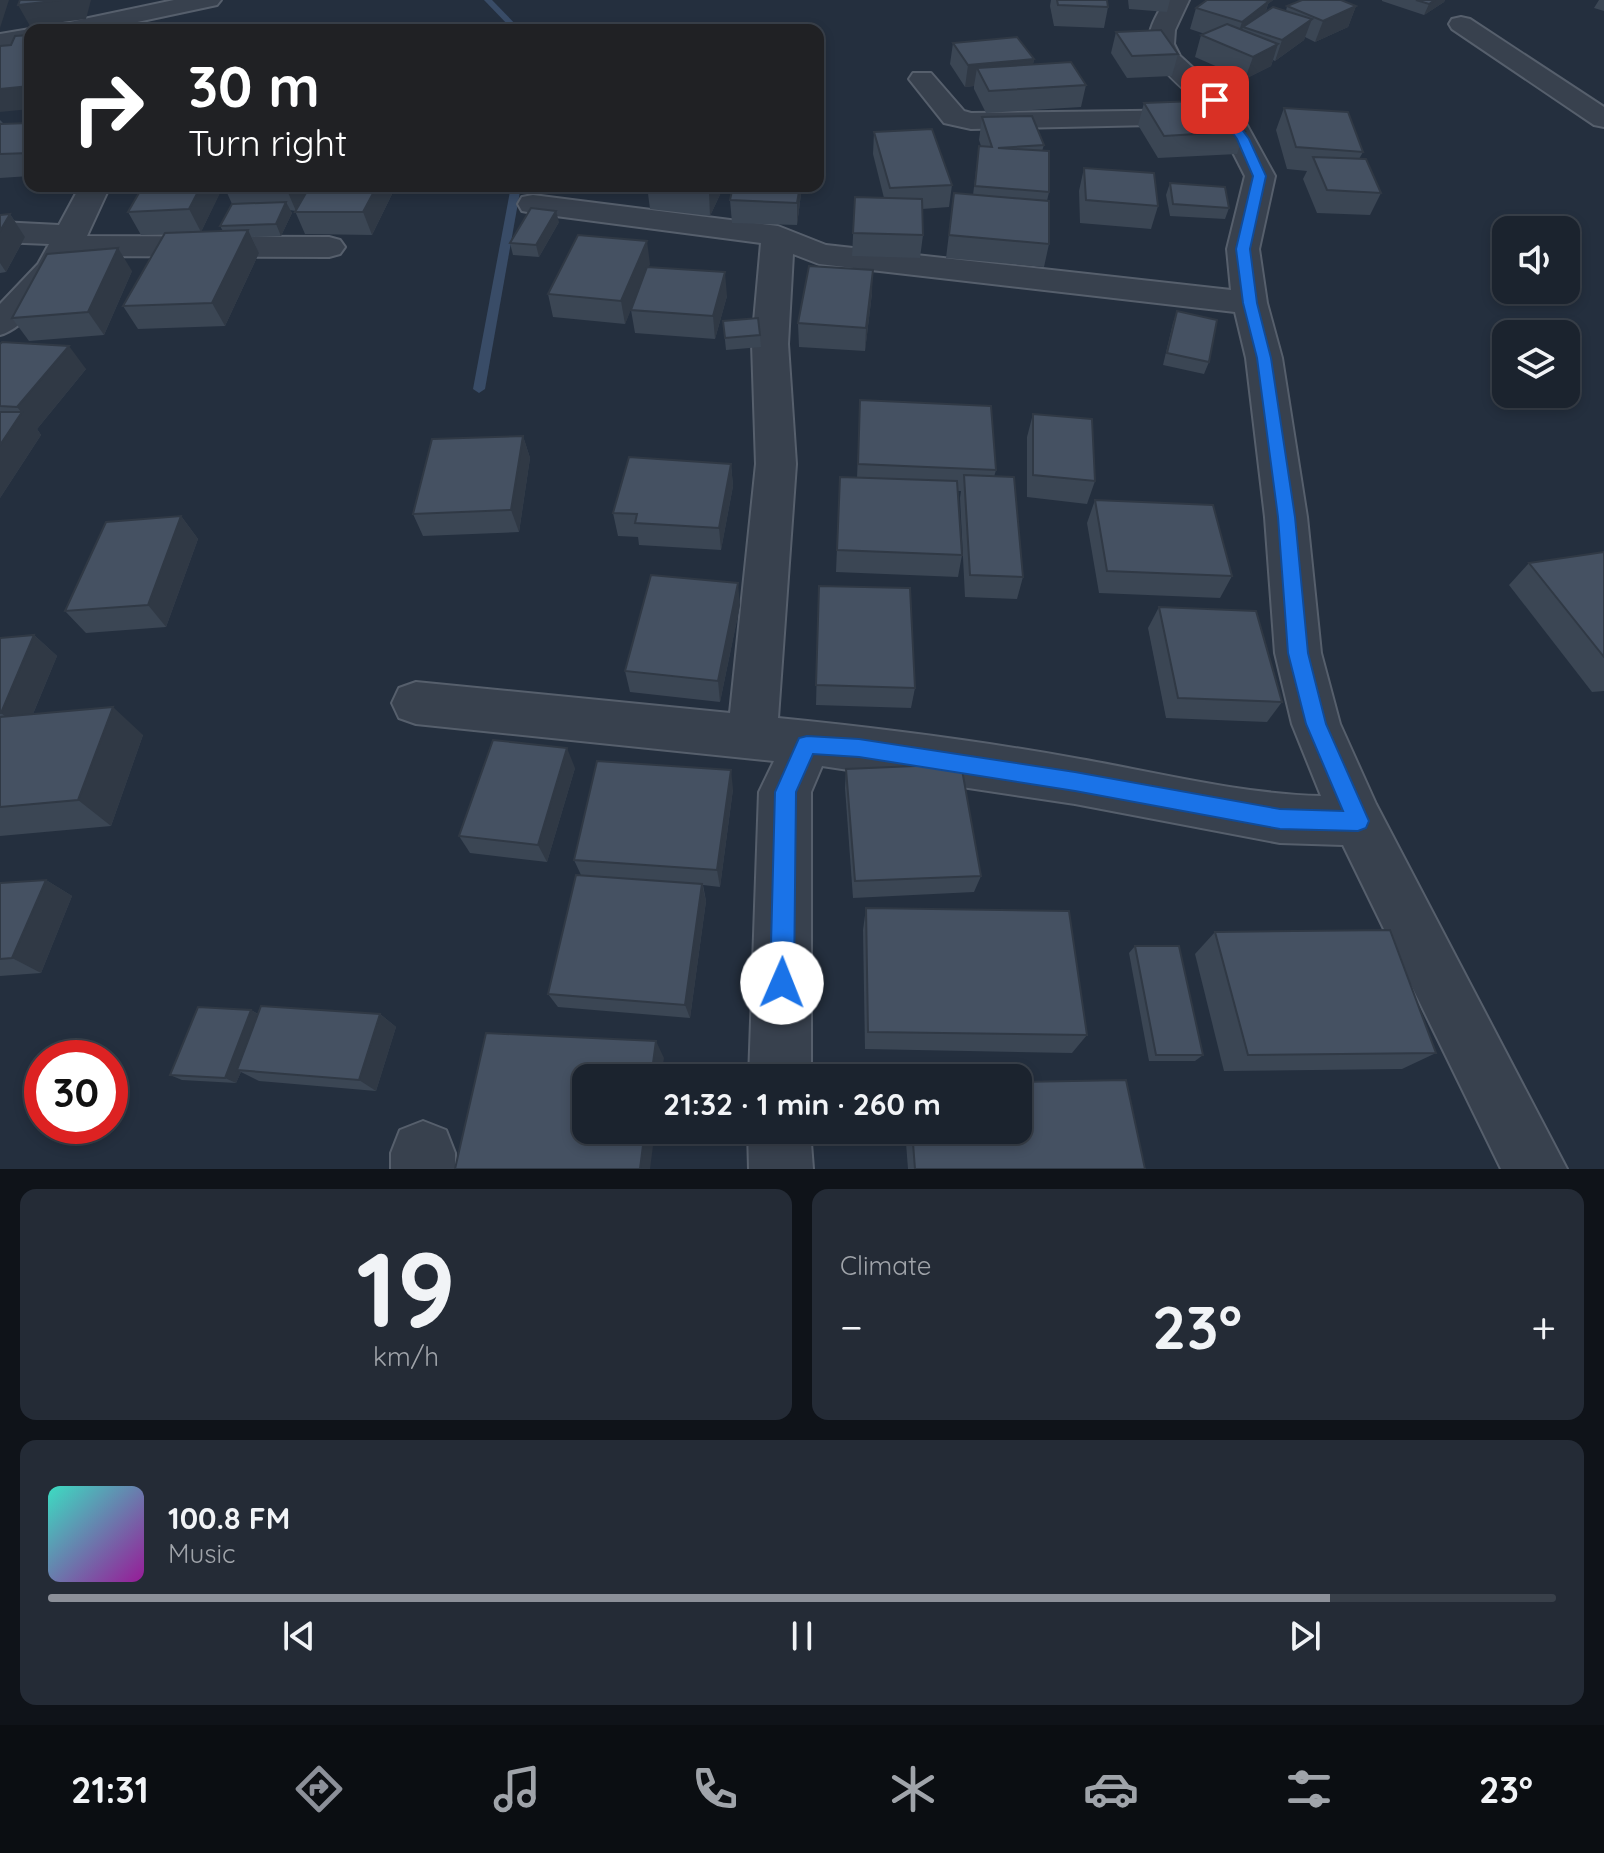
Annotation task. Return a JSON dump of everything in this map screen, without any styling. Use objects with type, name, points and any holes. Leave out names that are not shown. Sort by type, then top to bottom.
[{"type":"street","points":[[97,24],[208,0]]},
{"type":"street","points":[[1177,0],[1163,30],[1161,44],[1169,60],[1228,115],[1260,176],[1243,249],[1250,303],[1264,358],[1285,506],[1298,653],[1316,724],[1358,821],[1535,1169]]},
{"type":"street","points":[[1461,24],[1604,119]]},
{"type":"street","points":[[0,42],[24,38]]},
{"type":"street","points":[[922,79],[954,117],[971,121],[1228,115]]},
{"type":"street","points":[[0,324],[52,269],[70,240],[92,192]]},
{"type":"street","points":[[533,204],[778,236],[819,254],[1250,303]]},
{"type":"street","points":[[0,232],[52,235],[70,240],[329,247]]},
{"type":"street","points":[[752,739],[776,464],[770,344],[778,236]]},
{"type":"street","points":[[416,703],[859,748],[1075,781],[1280,819],[1358,821]]},
{"type":"street","points":[[780,1064],[785,792],[807,745]]},
{"type":"street","points":[[780,1144],[781,1169]]},
{"type":"building","points":[[20,0],[61,0],[18,5]]},
{"type":"building","points":[[1057,0],[1107,0],[1108,7],[1058,5]]},
{"type":"building","points":[[1207,0],[1269,1],[1242,22],[1196,8]]},
{"type":"building","points":[[1302,0],[1341,0],[1356,6],[1323,21],[1287,6]]},
{"type":"building","points":[[1273,7],[1312,19],[1282,40],[1243,27]]},
{"type":"building","points":[[1227,24],[1278,44],[1253,57],[1201,35]]},
{"type":"building","points":[[1161,30],[1178,54],[1132,56],[1116,32]]},
{"type":"building","points":[[24,35],[24,87],[0,89],[0,46],[11,45],[15,36]]},
{"type":"building","points":[[1017,37],[1034,59],[968,65],[953,43]]},
{"type":"building","points":[[1071,62],[1086,85],[989,91],[977,68]]},
{"type":"building","points":[[1221,100],[1245,131],[1164,136],[1144,103]]},
{"type":"building","points":[[1284,108],[1348,112],[1363,152],[1296,147]]},
{"type":"building","points":[[1032,116],[1044,145],[998,148],[1049,151],[1049,192],[975,186],[979,146],[992,147],[982,117]]},
{"type":"building","points":[[24,123],[24,153],[0,154],[0,124]]},
{"type":"building","points":[[932,129],[952,185],[890,188],[874,132]]},
{"type":"building","points":[[1313,157],[1366,159],[1381,193],[1327,190]]},
{"type":"building","points":[[1084,168],[1154,173],[1158,206],[1086,200]]},
{"type":"building","points":[[1170,183],[1225,187],[1229,208],[1173,204]]},
{"type":"building","points":[[140,192],[198,192],[189,209],[128,212]]},
{"type":"building","points":[[307,192],[374,192],[363,212],[295,212]]},
{"type":"building","points":[[732,192],[799,192],[797,203],[730,200]]},
{"type":"building","points":[[954,193],[1049,201],[1049,244],[949,235]]},
{"type":"building","points":[[855,197],[922,199],[923,235],[853,233]]},
{"type":"building","points":[[286,202],[276,224],[220,226],[232,204]]},
{"type":"building","points":[[531,208],[556,211],[536,245],[510,243]]},
{"type":"building","points":[[10,214],[0,231],[0,215]]},
{"type":"building","points":[[248,230],[212,303],[123,306],[165,233]]},
{"type":"building","points":[[578,235],[647,241],[621,301],[548,294]]},
{"type":"building","points":[[118,248],[88,312],[12,318],[47,254]]},
{"type":"building","points":[[809,266],[873,270],[866,328],[798,323]]},
{"type":"building","points":[[647,267],[725,272],[713,316],[631,310]]},
{"type":"building","points":[[1177,311],[1217,320],[1209,362],[1167,353]]},
{"type":"building","points":[[758,318],[760,335],[725,338],[723,321]]},
{"type":"building","points":[[2,342],[69,346],[17,407],[0,406]]},
{"type":"building","points":[[860,400],[991,406],[996,470],[858,464]]},
{"type":"building","points":[[0,412],[22,412],[0,445]]},
{"type":"building","points":[[1033,414],[1092,419],[1095,481],[1033,475]]},
{"type":"building","points":[[523,436],[511,510],[413,514],[432,439]]},
{"type":"building","points":[[629,457],[731,464],[719,528],[635,523],[637,514],[613,513]]},
{"type":"building","points":[[964,475],[1014,477],[1023,577],[970,575]]},
{"type":"building","points":[[840,477],[957,481],[962,555],[837,550]]},
{"type":"building","points":[[1095,500],[1213,505],[1232,576],[1107,571]]},
{"type":"building","points":[[181,516],[148,605],[65,611],[106,522]]},
{"type":"building","points":[[1604,552],[1604,657],[1529,563]]},
{"type":"building","points":[[651,575],[738,583],[718,681],[625,671]]},
{"type":"building","points":[[819,586],[910,588],[915,688],[816,685]]},
{"type":"building","points":[[1159,607],[1256,611],[1282,702],[1178,698]]},
{"type":"building","points":[[34,635],[1,713],[0,713],[0,638]]},
{"type":"building","points":[[113,707],[78,800],[0,807],[0,717]]},
{"type":"building","points":[[493,740],[567,748],[538,845],[459,836]]},
{"type":"building","points":[[597,761],[731,770],[717,870],[574,860]]},
{"type":"building","points":[[961,764],[981,876],[855,881],[846,769]]},
{"type":"building","points":[[576,875],[702,884],[685,1005],[548,994]]},
{"type":"building","points":[[46,880],[12,958],[0,959],[0,883]]},
{"type":"building","points":[[866,908],[1069,911],[1087,1035],[868,1032]]},
{"type":"building","points":[[1390,930],[1436,1053],[1248,1055],[1215,932]]},
{"type":"building","points":[[1135,946],[1179,946],[1203,1055],[1156,1055]]},
{"type":"building","points":[[261,1006],[380,1014],[359,1080],[237,1070]]},
{"type":"building","points":[[198,1007],[251,1010],[225,1078],[170,1075]]},
{"type":"building","points":[[486,1033],[656,1041],[653,1064],[572,1064],[572,1144],[643,1144],[640,1169],[455,1169]]},
{"type":"building","points":[[1126,1080],[1145,1169],[915,1169],[913,1144],[1032,1144],[1032,1082]]},
{"type":"waterway","points":[[488,0],[511,24]]},
{"type":"waterway","points":[[479,389],[515,192]]},
{"type":"route","points":[[782,983],[785,792],[807,745],[859,748],[915,759],[1075,781],[1280,819],[1358,821],[1316,724],[1298,653],[1286,517],[1264,358],[1250,303],[1243,249],[1260,176],[1243,139],[1215,100]]}]
